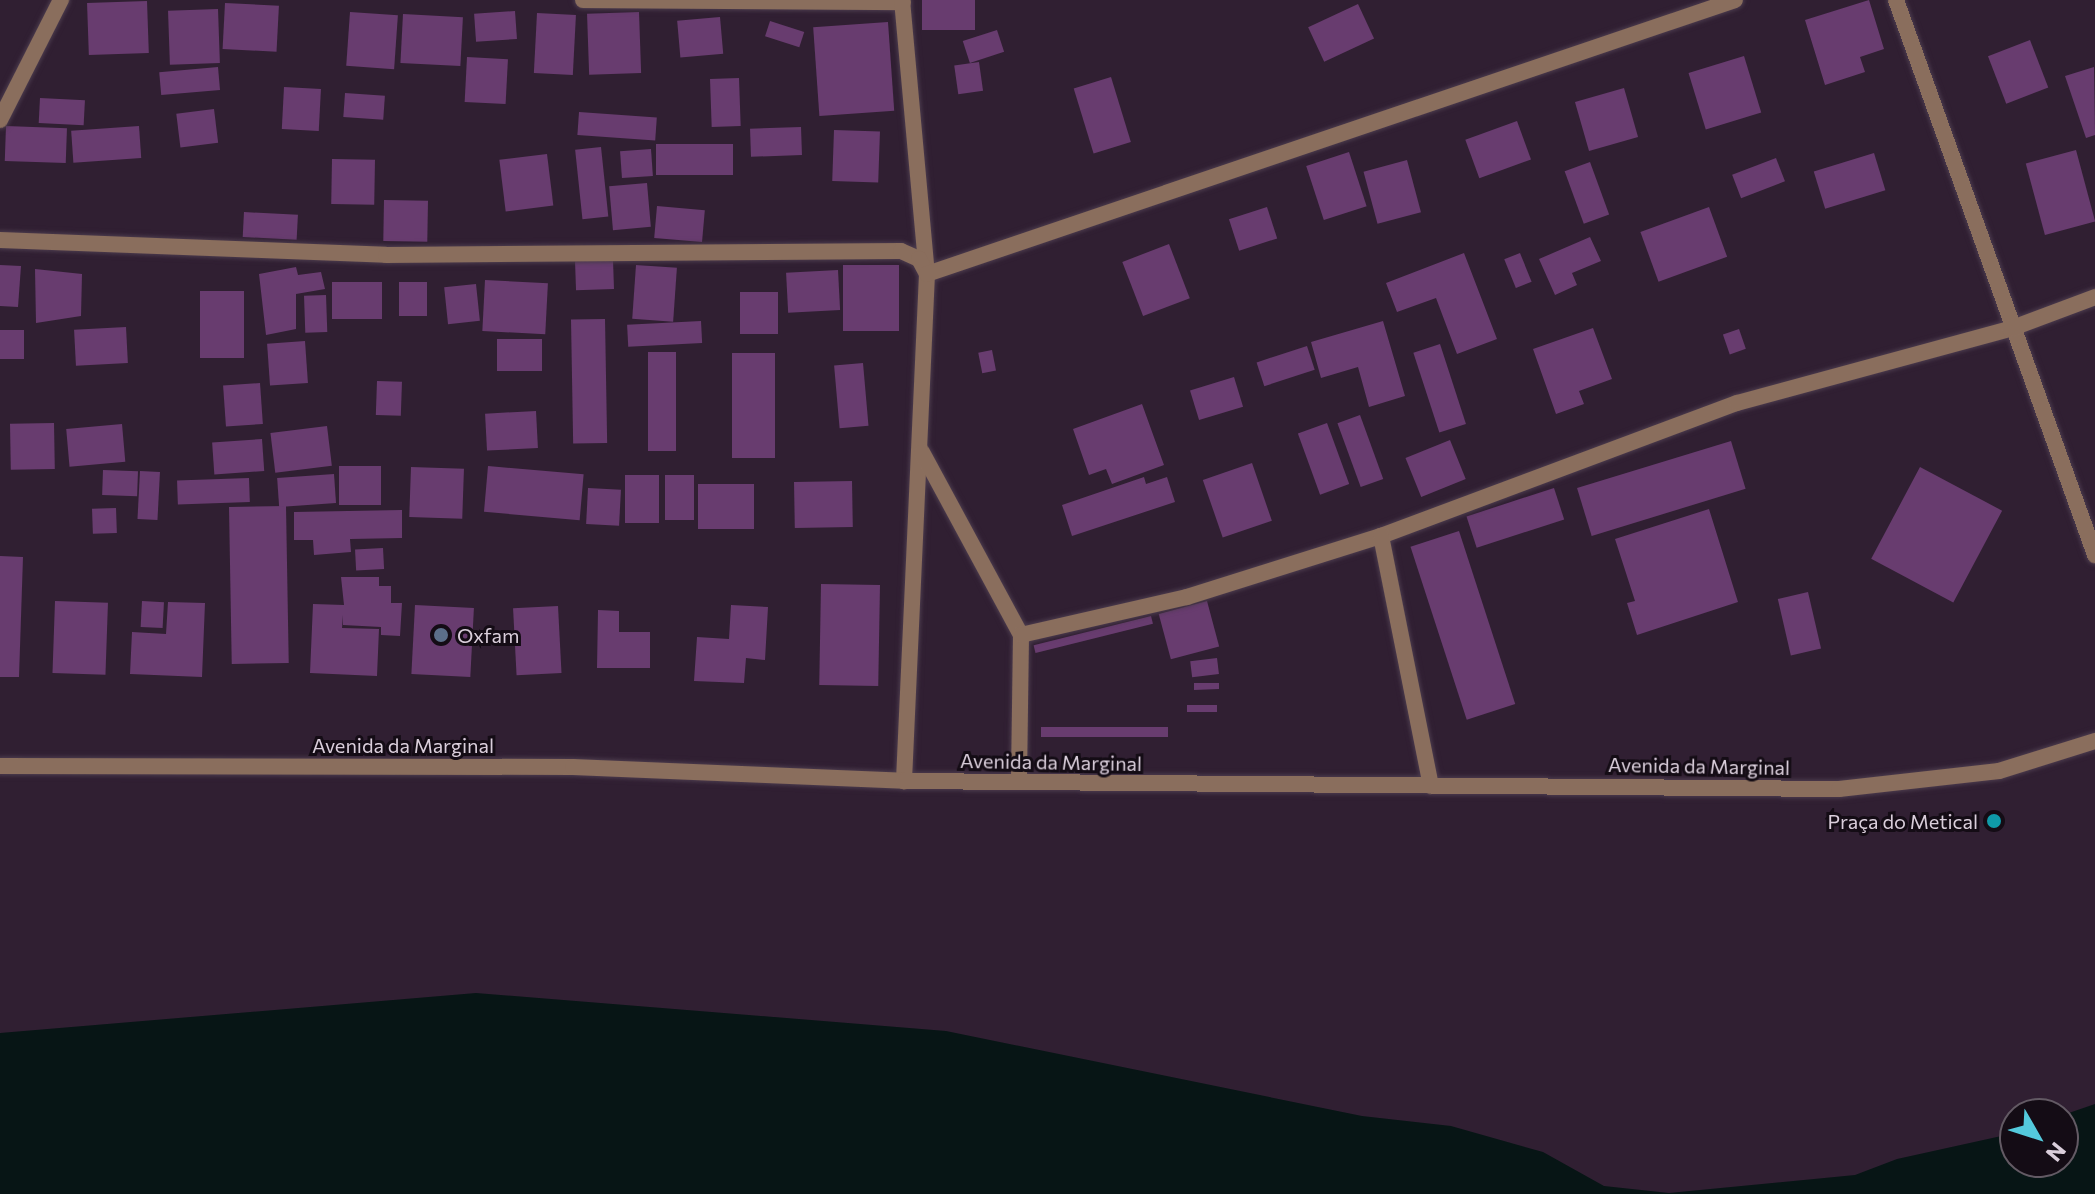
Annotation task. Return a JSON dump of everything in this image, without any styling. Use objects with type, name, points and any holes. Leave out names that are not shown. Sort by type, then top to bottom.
[{"type":"street","points":[[0,120],[61,0]]},
{"type":"street","points":[[583,0],[902,1],[927,274],[922,452],[904,781]]},
{"type":"street","points":[[927,274],[1735,0]]},
{"type":"street","points":[[1896,0],[2010,329],[2095,555]]},
{"type":"street","points":[[0,240],[386,255],[901,251],[919,259],[927,274]]},
{"type":"street","points":[[1021,635],[1187,597],[1381,536],[1737,403],[2010,329],[2095,297]]},
{"type":"street","points":[[922,452],[1021,635],[1019,780]]},
{"type":"street","points":[[1381,536],[1431,786]]},
{"type":"street","name":"Avenida da Marginal","points":[[0,766],[573,767],[904,781],[1839,789],[1999,771],[2095,741]]},
{"type":"shaded area","points":[[476,993],[946,1031],[1362,1116],[1451,1126],[1543,1152],[1604,1186],[1669,1193],[1855,1175],[1897,1159],[1999,1137],[1999,1178],[2079,1178],[2079,1110],[2095,1104],[2095,1194],[0,1194],[0,1033]]},
{"type":"building","points":[[922,0],[975,0],[975,30],[922,30]]},
{"type":"building","points":[[1869,0],[1884,49],[1860,57],[1865,72],[1825,85],[1805,20]]},
{"type":"building","points":[[147,1],[149,53],[89,55],[87,3]]},
{"type":"building","points":[[225,3],[279,6],[277,52],[223,49]]},
{"type":"building","points":[[1358,4],[1374,38],[1324,62],[1308,27]]},
{"type":"building","points":[[218,9],[220,63],[170,65],[168,11]]},
{"type":"building","points":[[515,11],[517,39],[476,42],[474,14]]},
{"type":"building","points":[[350,12],[398,15],[394,69],[346,66]]},
{"type":"building","points":[[639,12],[641,73],[589,75],[587,14]]},
{"type":"building","points":[[537,13],[576,15],[573,75],[534,73]]},
{"type":"building","points":[[403,14],[463,17],[460,66],[400,63]]},
{"type":"building","points":[[720,17],[723,54],[680,58],[677,21]]},
{"type":"building","points":[[770,21],[804,32],[799,47],[765,36]]},
{"type":"building","points":[[888,22],[894,111],[819,116],[813,27]]},
{"type":"building","points":[[997,30],[1004,52],[970,63],[963,41]]},
{"type":"building","points":[[2030,40],[2048,88],[2006,104],[1988,56]]},
{"type":"building","points":[[1744,56],[1761,112],[1706,129],[1689,73]]},
{"type":"building","points":[[467,57],[508,59],[506,104],[465,102]]},
{"type":"building","points":[[979,62],[983,91],[958,94],[954,65]]},
{"type":"building","points":[[218,67],[220,90],[161,95],[159,72]]},
{"type":"building","points":[[2094,67],[2095,135],[2086,138],[2065,76]]},
{"type":"building","points":[[1111,77],[1131,142],[1094,153],[1074,88]]},
{"type":"building","points":[[739,78],[741,126],[712,127],[710,79]]},
{"type":"building","points":[[284,87],[321,89],[319,131],[282,129]]},
{"type":"building","points":[[1624,88],[1638,137],[1589,151],[1575,102]]},
{"type":"building","points":[[345,93],[385,96],[383,120],[343,117]]},
{"type":"building","points":[[40,98],[85,100],[84,125],[39,123]]},
{"type":"building","points":[[214,109],[218,143],[180,147],[176,114]]},
{"type":"building","points":[[579,112],[657,117],[655,140],[577,135]]},
{"type":"building","points":[[1517,121],[1531,160],[1479,178],[1465,140]]},
{"type":"building","points":[[6,126],[67,128],[66,163],[5,161]]},
{"type":"building","points":[[139,126],[141,158],[73,163],[71,131]]},
{"type":"building","points":[[801,127],[802,155],[751,157],[750,129]]},
{"type":"building","points":[[834,130],[880,132],[878,183],[832,181]]},
{"type":"building","points":[[656,144],[733,144],[733,175],[656,175]]},
{"type":"building","points":[[601,147],[608,217],[582,219],[575,150]]},
{"type":"building","points":[[651,149],[653,176],[622,178],[620,151]]},
{"type":"building","points":[[2076,150],[2095,222],[2045,235],[2026,163]]},
{"type":"building","points":[[1349,152],[1367,206],[1324,220],[1306,166]]},
{"type":"building","points":[[1874,153],[1885,190],[1825,209],[1814,171]]},
{"type":"building","points":[[547,154],[553,206],[506,211],[499,160]]},
{"type":"building","points":[[1776,158],[1785,181],[1741,198],[1732,175]]},
{"type":"building","points":[[332,159],[375,160],[374,205],[331,204]]},
{"type":"building","points":[[1407,160],[1421,212],[1378,224],[1364,172]]},
{"type":"building","points":[[1590,162],[1609,215],[1584,224],[1565,171]]},
{"type":"building","points":[[647,183],[651,227],[613,230],[609,186]]},
{"type":"building","points":[[384,200],[428,201],[427,242],[383,241]]},
{"type":"building","points":[[657,206],[705,210],[702,242],[654,238]]},
{"type":"building","points":[[1267,207],[1277,238],[1239,251],[1229,219]]},
{"type":"building","points":[[1709,207],[1727,257],[1659,282],[1640,232]]},
{"type":"building","points":[[244,212],[298,215],[297,240],[243,237]]},
{"type":"building","points":[[1590,237],[1601,261],[1572,273],[1577,285],[1555,295],[1539,259]]},
{"type":"building","points":[[1169,244],[1190,298],[1143,316],[1122,262]]},
{"type":"building","points":[[1464,253],[1497,339],[1457,354],[1436,298],[1397,312],[1386,283]]},
{"type":"building","points":[[1520,253],[1532,282],[1516,288],[1504,259]]},
{"type":"building","points":[[613,260],[614,289],[576,290],[575,261]]},
{"type":"building","points":[[0,265],[21,266],[18,307],[0,306]]},
{"type":"building","points":[[636,265],[677,268],[673,322],[632,319]]},
{"type":"building","points":[[843,265],[899,265],[899,331],[843,331]]},
{"type":"building","points":[[296,267],[298,275],[321,272],[325,289],[296,294],[296,329],[266,335],[259,274]]},
{"type":"building","points":[[35,269],[82,274],[81,316],[36,323]]},
{"type":"building","points":[[838,270],[840,310],[788,313],[786,273]]},
{"type":"building","points":[[485,280],[548,283],[545,334],[482,331]]},
{"type":"building","points":[[332,282],[382,282],[382,319],[332,319]]},
{"type":"building","points":[[399,282],[427,282],[427,316],[399,316]]},
{"type":"building","points":[[476,284],[480,321],[448,324],[444,287]]},
{"type":"building","points":[[200,291],[244,291],[244,358],[200,358]]},
{"type":"building","points":[[740,292],[778,292],[778,334],[740,334]]},
{"type":"building","points":[[326,295],[327,332],[305,333],[304,296]]},
{"type":"building","points":[[605,319],[607,443],[573,444],[571,320]]},
{"type":"building","points":[[701,321],[702,343],[628,347],[627,325]]},
{"type":"building","points":[[1383,321],[1405,396],[1369,407],[1358,367],[1321,378],[1311,342]]},
{"type":"building","points":[[126,327],[128,363],[76,366],[74,330]]},
{"type":"building","points":[[1593,328],[1612,379],[1579,391],[1584,404],[1556,414],[1533,349]]},
{"type":"building","points":[[1739,329],[1746,349],[1730,354],[1723,335]]},
{"type":"building","points":[[0,330],[24,330],[24,359],[0,359]]},
{"type":"building","points":[[497,339],[542,339],[542,371],[497,371]]},
{"type":"building","points":[[305,341],[308,383],[270,386],[267,344]]},
{"type":"building","points":[[1440,344],[1466,424],[1439,433],[1413,353]]},
{"type":"building","points":[[1307,346],[1315,370],[1264,386],[1257,362]]},
{"type":"building","points":[[992,350],[996,371],[982,373],[978,353]]},
{"type":"building","points":[[648,352],[676,352],[676,451],[648,451]]},
{"type":"building","points":[[732,353],[775,353],[775,458],[732,458]]},
{"type":"building","points":[[863,363],[868,426],[840,428],[834,366]]},
{"type":"building","points":[[1234,377],[1243,407],[1199,420],[1190,390]]},
{"type":"building","points":[[377,381],[402,382],[401,416],[376,415]]},
{"type":"building","points":[[260,383],[263,424],[226,426],[223,386]]},
{"type":"building","points":[[1142,404],[1164,465],[1112,484],[1106,469],[1089,475],[1073,429]]},
{"type":"building","points":[[536,411],[538,448],[487,451],[485,414]]},
{"type":"building","points":[[1360,415],[1383,479],[1361,487],[1337,423]]},
{"type":"building","points":[[54,423],[55,469],[11,470],[10,424]]},
{"type":"building","points":[[1327,423],[1349,484],[1320,495],[1298,434]]},
{"type":"building","points":[[122,424],[125,462],[70,467],[66,429]]},
{"type":"building","points":[[327,426],[332,466],[275,473],[270,433]]},
{"type":"building","points":[[262,439],[264,471],[214,474],[212,442]]},
{"type":"building","points":[[1450,440],[1466,479],[1421,497],[1405,458]]},
{"type":"building","points":[[1731,441],[1746,489],[1592,536],[1577,488]]},
{"type":"building","points":[[1252,463],[1272,521],[1223,538],[1203,480]]},
{"type":"building","points":[[339,466],[381,466],[381,505],[339,505]]},
{"type":"building","points":[[488,466],[584,474],[580,520],[484,512]]},
{"type":"building","points":[[411,467],[464,469],[462,519],[409,517]]},
{"type":"building","points":[[1920,467],[2002,511],[1953,602],[1871,559]]},
{"type":"building","points":[[103,470],[138,471],[137,496],[102,495]]},
{"type":"building","points":[[140,471],[160,472],[157,520],[137,519]]},
{"type":"building","points":[[334,474],[336,503],[279,507],[277,478]]},
{"type":"building","points":[[625,475],[659,475],[659,523],[625,523]]},
{"type":"building","points":[[665,475],[694,475],[694,520],[665,520]]},
{"type":"building","points":[[1144,477],[1146,484],[1167,477],[1175,502],[1072,536],[1062,505]]},
{"type":"building","points":[[249,478],[250,502],[178,504],[177,481]]},
{"type":"building","points":[[852,481],[853,527],[795,528],[794,482]]},
{"type":"building","points":[[698,484],[754,484],[754,529],[698,529]]},
{"type":"building","points":[[588,488],[621,490],[619,526],[586,524]]},
{"type":"building","points":[[1554,488],[1564,519],[1477,548],[1467,516]]},
{"type":"building","points":[[286,506],[289,663],[232,664],[229,507]]},
{"type":"building","points":[[116,508],[117,533],[93,534],[92,509]]},
{"type":"building","points":[[1709,509],[1738,602],[1637,635],[1627,603],[1635,601],[1615,539]]},
{"type":"building","points":[[402,510],[402,538],[350,539],[351,552],[314,555],[313,540],[294,540],[294,512]]},
{"type":"building","points":[[1459,531],[1515,704],[1467,720],[1410,547]]},
{"type":"building","points":[[383,548],[384,569],[356,570],[355,549]]},
{"type":"building","points":[[0,556],[23,557],[19,677],[0,677]]},
{"type":"building","points":[[341,577],[379,577],[379,586],[391,586],[391,603],[402,603],[400,636],[381,635],[381,627],[343,625],[343,615],[342,628],[379,629],[377,676],[310,673],[313,604],[344,605]]},
{"type":"building","points":[[821,584],[880,585],[878,686],[819,685]]},
{"type":"building","points":[[1808,592],[1821,649],[1791,655],[1778,599]]},
{"type":"building","points":[[55,601],[108,603],[105,675],[52,673]]},
{"type":"building","points":[[142,601],[164,602],[163,628],[141,627]]},
{"type":"building","points":[[1207,601],[1219,646],[1171,659],[1159,614]]},
{"type":"building","points":[[168,602],[205,603],[202,677],[130,674],[132,632],[166,634]]},
{"type":"building","points":[[415,605],[474,608],[470,677],[411,674]]},
{"type":"building","points":[[731,605],[768,607],[765,660],[746,658],[744,683],[694,681],[697,637],[729,639]]},
{"type":"building","points":[[558,606],[562,673],[517,675],[513,608]]},
{"type":"building","points":[[598,610],[619,611],[619,632],[650,632],[650,668],[597,668]]},
{"type":"building","points":[[1151,616],[1153,624],[1036,653],[1034,645]]},
{"type":"building","points":[[1217,658],[1219,674],[1192,677],[1190,661]]},
{"type":"building","points":[[1194,683],[1219,683],[1219,689],[1194,690]]},
{"type":"building","points":[[1187,705],[1217,705],[1217,712],[1187,712]]},
{"type":"building","points":[[1041,727],[1168,727],[1168,737],[1041,737]]},
{"type":"place","name":"Oxfam","points":[[441,635]]},
{"type":"place","name":"Praça do Metical","points":[[1994,821]]}]
